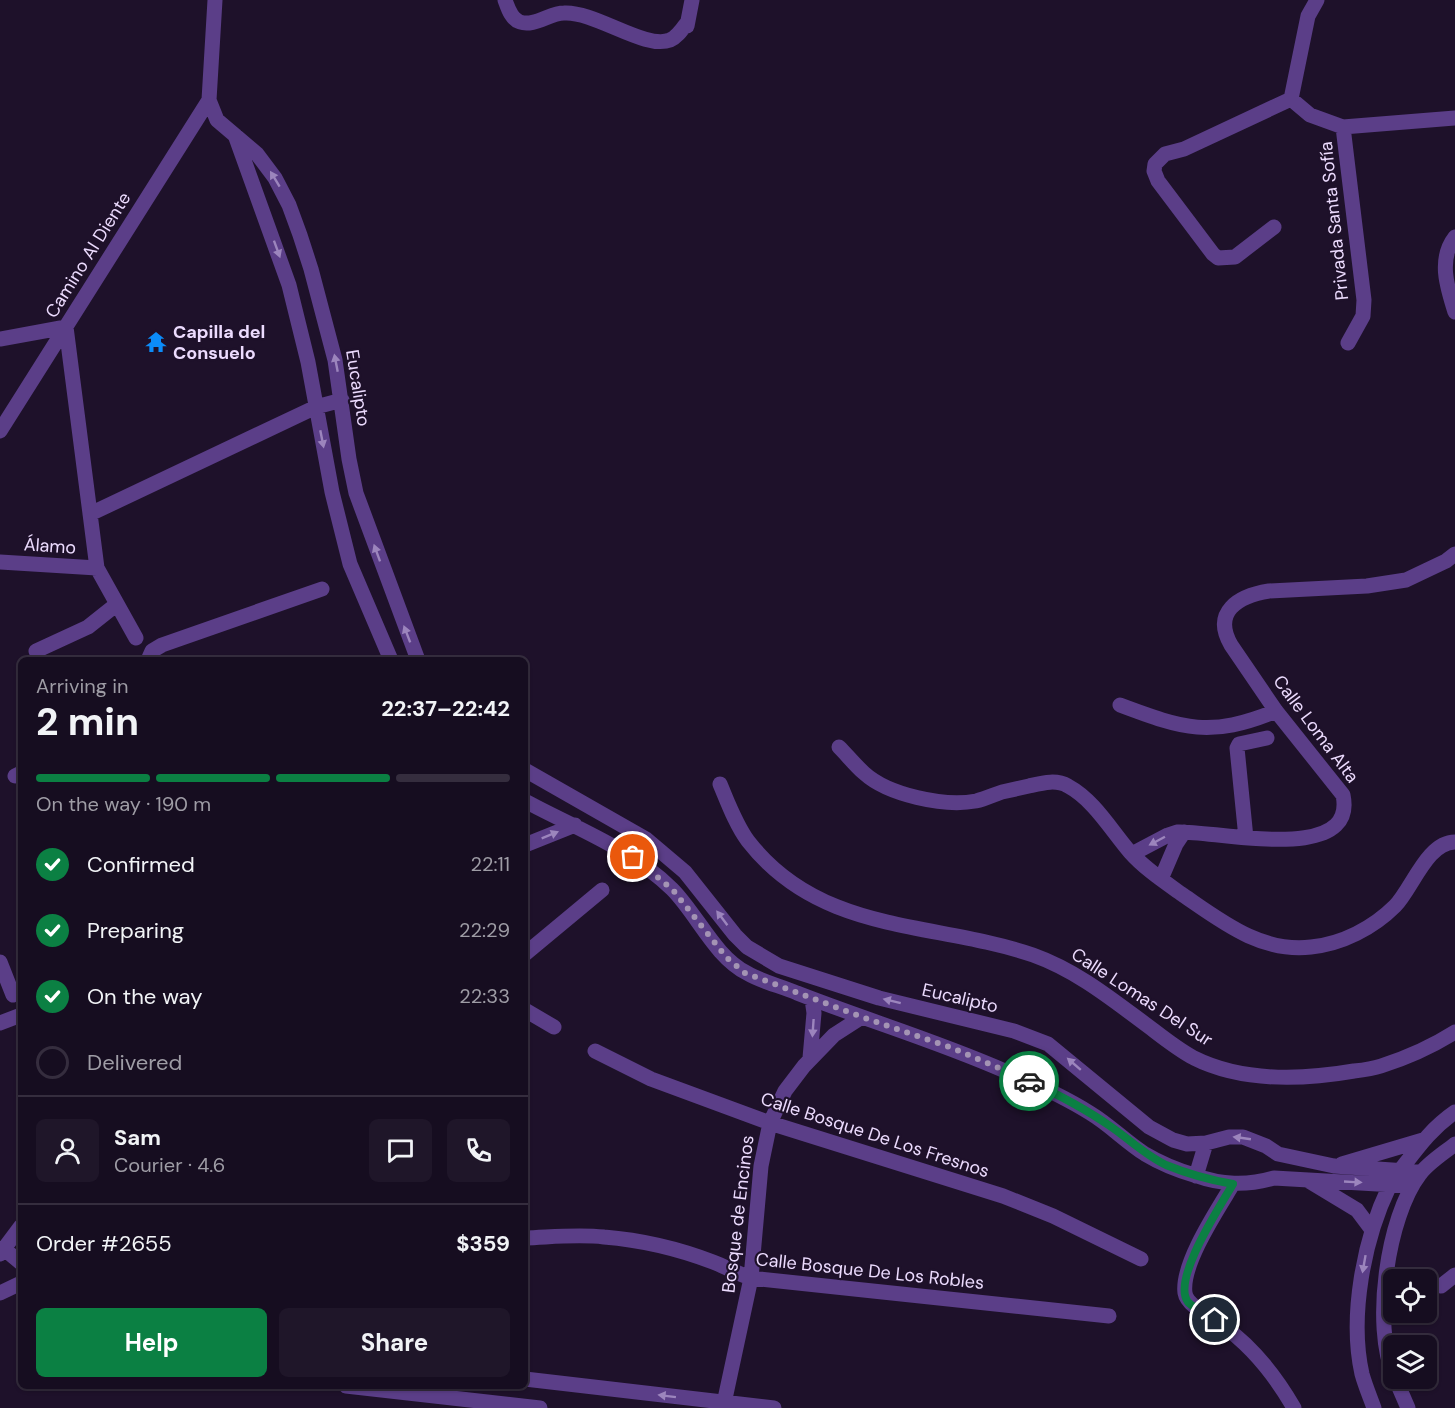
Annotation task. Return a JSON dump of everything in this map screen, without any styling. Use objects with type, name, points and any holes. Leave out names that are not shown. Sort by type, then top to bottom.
[{"type":"street","points":[[209,100],[215,0]]},
{"type":"street","points":[[505,0],[511,15],[527,24],[564,12],[584,15],[632,35],[657,41],[668,41],[686,24],[687,26],[692,0]]},
{"type":"street","points":[[1291,99],[1308,16],[1317,0]]},
{"type":"street","points":[[1291,99],[1310,116],[1344,127],[1455,118]]},
{"type":"street","points":[[1274,227],[1235,257],[1218,258],[1158,181],[1154,171],[1155,164],[1165,154],[1184,149],[1291,99]]},
{"type":"street","name":"Eucalipto","points":[[209,100],[217,120],[257,154],[289,205],[311,269],[336,360],[349,459],[356,493],[417,657]]},
{"type":"street","name":"Camino Al Diente","points":[[0,431],[209,100]]},
{"type":"street","name":"Privada Santa Sofía","points":[[1344,127],[1364,300],[1363,316],[1348,343]]},
{"type":"street","name":"Eucalipto","points":[[235,135],[289,285],[308,362],[332,492],[350,564],[390,657]]},
{"type":"street","points":[[1455,237],[1448,249],[1445,262],[1446,278],[1455,312]]},
{"type":"street","points":[[0,339],[66,327],[97,568],[136,638]]},
{"type":"street","points":[[90,514],[316,407],[342,400]]},
{"type":"street","name":"Calle Loma Alta","points":[[1132,854],[1168,835],[1185,832],[1245,838],[1308,838],[1325,833],[1337,825],[1344,816],[1346,807],[1344,795],[1276,711],[1225,635],[1223,624],[1226,616],[1232,606],[1252,594],[1269,591],[1366,586],[1406,580],[1446,561],[1455,554]]},
{"type":"street","name":"Álamo","points":[[0,562],[97,568]]},
{"type":"street","points":[[149,657],[152,651],[162,645],[322,589]]},
{"type":"street","points":[[36,651],[88,627],[117,604]]},
{"type":"street","points":[[371,615],[397,608]]},
{"type":"street","points":[[1120,705],[1169,723],[1204,728],[1240,724],[1276,711]]},
{"type":"street","points":[[1245,838],[1237,748],[1239,744],[1267,738]]},
{"type":"street","points":[[839,747],[865,774],[881,784],[898,792],[934,801],[956,803],[977,801],[1002,792],[1046,782],[1066,784],[1086,799],[1132,854],[1161,879],[1230,927],[1256,940],[1284,947],[1311,947],[1346,939],[1371,926],[1396,905],[1432,853],[1450,842],[1455,842]]},
{"type":"street","name":"Eucalipto","points":[[528,772],[646,839],[685,872],[735,935],[747,947],[766,960],[879,998],[1028,1035],[1059,1051],[1149,1127],[1173,1140],[1187,1144],[1206,1143],[1229,1137],[1244,1137],[1278,1154],[1334,1167],[1400,1171],[1417,1179]]},
{"type":"street","name":"Calle Lomas Del Sur","points":[[720,784],[736,821],[748,841],[773,867],[798,887],[826,902],[864,917],[991,944],[1033,955],[1060,966],[1084,979],[1194,1058],[1222,1068],[1269,1076],[1319,1077],[1380,1067],[1439,1042],[1455,1032]]},
{"type":"street","points":[[528,804],[575,825],[633,857],[673,890],[727,958],[745,973],[952,1048],[1065,1098],[1112,1128],[1144,1153],[1166,1165],[1196,1176],[1233,1184],[1254,1184],[1274,1178],[1390,1184],[1417,1179]]},
{"type":"street","points":[[528,844],[575,825]]},
{"type":"street","points":[[1161,879],[1176,844],[1185,832]]},
{"type":"street","points":[[528,952],[602,890]]},
{"type":"street","points":[[0,962],[11,995]]},
{"type":"street","points":[[810,1058],[814,1021],[812,999]]},
{"type":"street","points":[[528,1012],[554,1027]]},
{"type":"street","points":[[0,1023],[18,1016]]},
{"type":"street","name":"Bosque de Encinos","points":[[724,1405],[752,1278],[761,1166],[770,1123],[785,1091],[810,1058],[834,1035],[862,1017]]},
{"type":"street","name":"Calle Bosque De Los Fresnos","points":[[595,1051],[651,1079],[770,1123],[1003,1196],[1053,1216],[1141,1259]]},
{"type":"street","points":[[1374,1408],[1362,1375],[1358,1348],[1359,1303],[1364,1261],[1372,1230],[1390,1184],[1423,1140],[1437,1125],[1455,1112]]},
{"type":"street","points":[[1334,1167],[1423,1140]]},
{"type":"street","points":[[1196,1176],[1206,1143]]},
{"type":"street","points":[[1385,1335],[1385,1294],[1393,1235],[1417,1179],[1455,1144]]},
{"type":"street","points":[[1274,1178],[1278,1154]]},
{"type":"street","points":[[1306,1179],[1357,1210],[1372,1230]]},
{"type":"street","points":[[1233,1184],[1201,1238],[1186,1278],[1185,1292],[1188,1302],[1230,1331],[1260,1358],[1294,1408]]},
{"type":"street","points":[[18,1230],[2,1251],[18,1261]]},
{"type":"street","name":"Calle Bosque De Los Robles","points":[[528,1238],[562,1235],[594,1236],[645,1243],[715,1263],[752,1278],[1108,1316]]},
{"type":"street","points":[[1441,1286],[1455,1275]]},
{"type":"street","points":[[0,1293],[18,1284]]},
{"type":"street","points":[[528,1379],[724,1405],[774,1408]]},
{"type":"street","points":[[372,1389],[540,1408]]},
{"type":"street","points":[[1399,1389],[1408,1408]]},
{"type":"way so far","points":[[633,857],[673,890],[727,958],[745,973],[952,1048],[1029,1081]]},
{"type":"place","name":"Capilla del Consuelo","points":[[156,342]]},
{"type":"route","points":[[1029,1081],[1091,1113],[1144,1153],[1166,1165],[1212,1181],[1233,1184],[1201,1238],[1186,1278],[1185,1292],[1188,1302],[1215,1320]]}]
